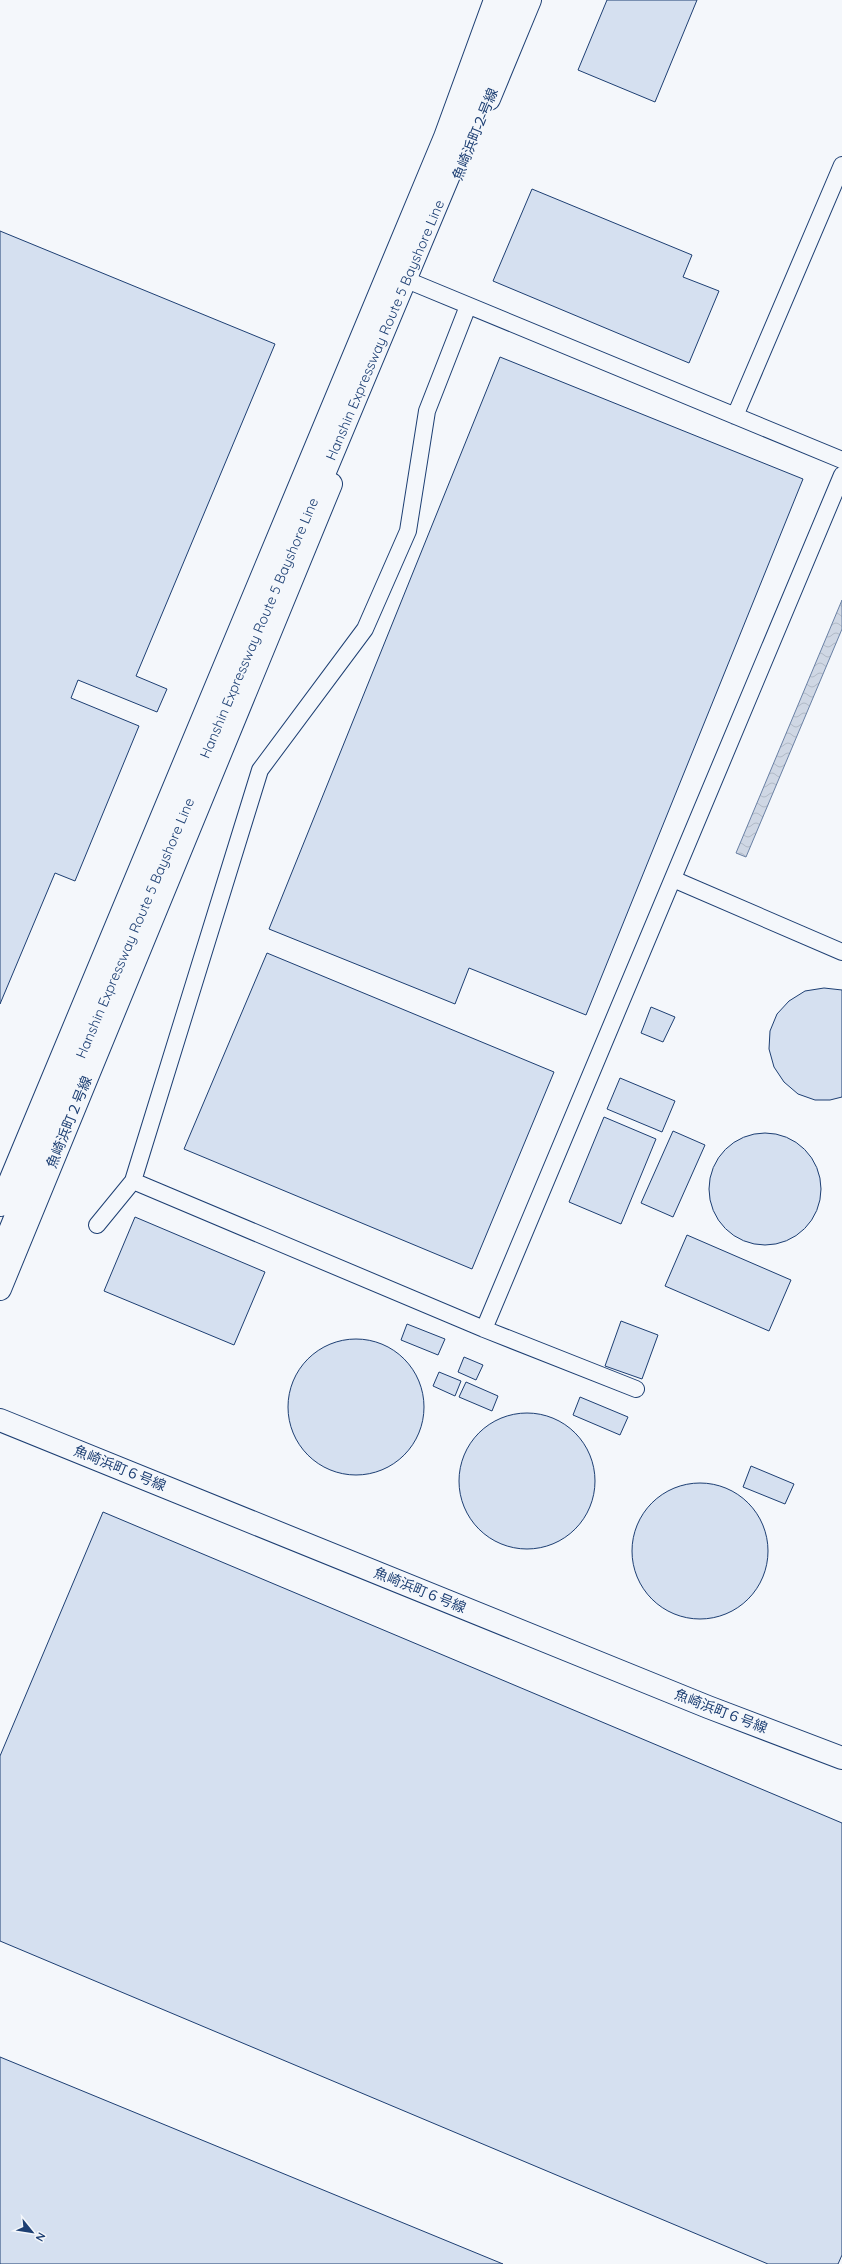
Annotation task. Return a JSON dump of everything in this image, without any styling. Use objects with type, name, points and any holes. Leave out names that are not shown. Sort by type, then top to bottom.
[{"type":"main road","name":"Hanshin Expressway Route 5 Bayshore Line","points":[[0,1205],[445,137],[495,0]]},
{"type":"main road","name":"Hanshin Expressway Route 5 Bayshore Line","points":[[0,1255],[119,964],[462,144],[515,0]]},
{"type":"main road","name":"魚崎浜町２号線","points":[[0,1289],[530,0]]},
{"type":"main road","name":"魚崎浜町６号線","points":[[0,1420],[708,1707],[842,1758]]},
{"type":"lane","points":[[735,416],[842,165]]},
{"type":"lane","points":[[414,283],[842,460]]},
{"type":"lane","points":[[97,1224],[133,1182],[260,770],[365,629],[408,531],[428,411],[468,306]]},
{"type":"lane","points":[[484,1329],[842,475]]},
{"type":"lane","points":[[673,879],[842,952]]},
{"type":"lane","points":[[133,1182],[484,1329],[636,1389]]},
{"type":"water","points":[[842,600],[842,629],[746,857],[736,853]]},
{"type":"building","points":[[607,0],[697,0],[655,102],[578,70]]},
{"type":"building","points":[[532,189],[692,255],[683,277],[719,291],[689,363],[493,281]]},
{"type":"building","points":[[0,231],[275,344],[136,676],[167,689],[157,712],[78,680],[71,698],[139,726],[75,881],[55,873],[0,1004]]},
{"type":"building","points":[[500,357],[803,479],[586,1015],[469,968],[455,1004],[269,929]]},
{"type":"building","points":[[267,953],[554,1072],[472,1269],[184,1149]]},
{"type":"building","points":[[824,988],[842,990],[842,1097],[830,1100],[815,1100],[798,1094],[784,1082],[774,1067],[769,1049],[770,1031],[777,1014],[789,1001],[805,991]]},
{"type":"building","points":[[651,1007],[675,1017],[663,1042],[641,1033]]},
{"type":"building","points":[[620,1078],[675,1101],[662,1132],[607,1109]]},
{"type":"building","points":[[604,1117],[656,1139],[621,1224],[569,1202]]},
{"type":"building","points":[[673,1131],[705,1145],[673,1217],[641,1203]]},
{"type":"building","points":[[765,1133],[786,1137],[805,1149],[817,1168],[821,1189],[817,1210],[805,1229],[786,1241],[765,1245],[744,1241],[725,1229],[713,1210],[709,1189],[713,1168],[725,1149],[744,1137]]},
{"type":"building","points":[[135,1217],[265,1272],[234,1345],[104,1291]]},
{"type":"building","points":[[687,1235],[791,1280],[769,1331],[665,1286]]},
{"type":"building","points":[[621,1321],[658,1335],[642,1379],[605,1366]]},
{"type":"building","points":[[407,1324],[445,1339],[438,1355],[401,1340]]},
{"type":"building","points":[[356,1339],[376,1342],[388,1347],[404,1359],[416,1375],[421,1387],[424,1407],[421,1427],[416,1439],[404,1455],[388,1467],[376,1472],[356,1475],[336,1472],[324,1467],[308,1455],[296,1439],[291,1427],[288,1407],[291,1387],[296,1375],[308,1359],[324,1347],[336,1342]]},
{"type":"building","points":[[464,1357],[483,1365],[476,1380],[458,1372]]},
{"type":"building","points":[[439,1372],[461,1381],[455,1396],[433,1386]]},
{"type":"building","points":[[466,1382],[498,1396],[492,1411],[459,1397]]},
{"type":"building","points":[[580,1397],[628,1417],[620,1435],[573,1415]]},
{"type":"building","points":[[527,1413],[547,1416],[559,1421],[575,1433],[587,1449],[592,1461],[595,1481],[592,1501],[587,1513],[575,1529],[559,1541],[547,1546],[527,1549],[507,1546],[495,1541],[479,1529],[467,1513],[462,1501],[459,1481],[462,1461],[467,1449],[479,1433],[495,1421],[507,1416]]},
{"type":"building","points":[[751,1466],[794,1484],[785,1504],[743,1487]]},
{"type":"building","points":[[700,1483],[720,1486],[732,1491],[748,1503],[760,1519],[765,1531],[768,1551],[765,1571],[760,1583],[748,1599],[732,1611],[720,1616],[700,1619],[680,1616],[668,1611],[652,1599],[640,1583],[635,1571],[632,1551],[635,1531],[640,1519],[652,1503],[668,1491],[680,1486]]},
{"type":"building","points":[[103,1512],[842,1823],[842,2255],[838,2264],[768,2264],[0,1941],[0,1756]]},
{"type":"building","points":[[0,2057],[503,2264],[0,2264]]}]
